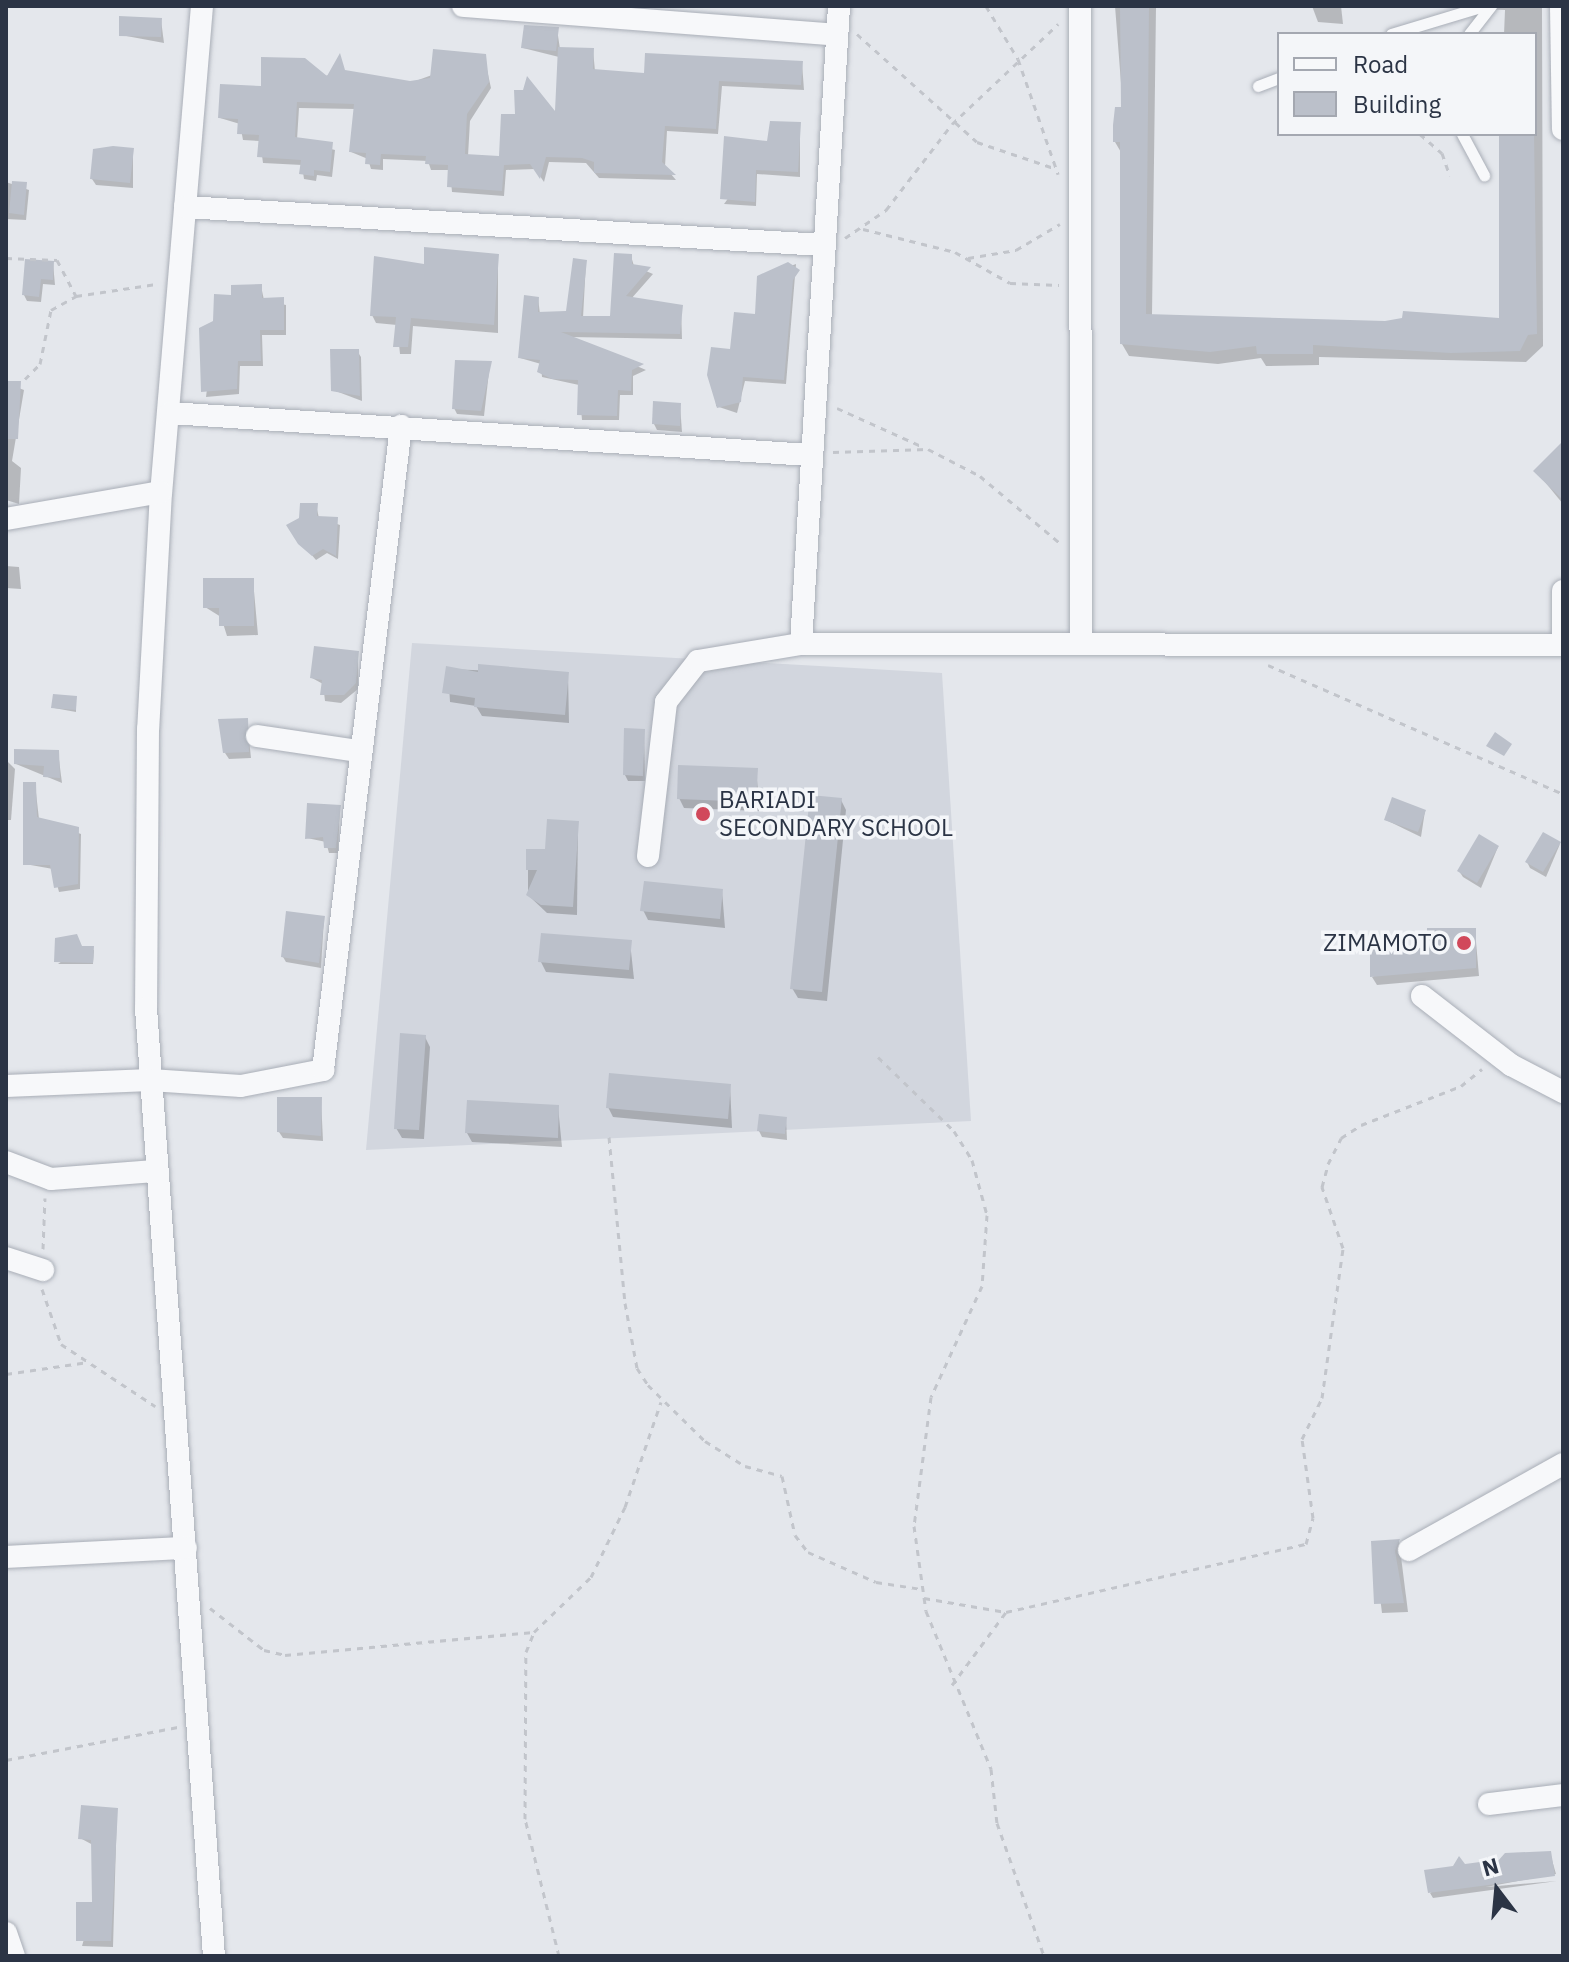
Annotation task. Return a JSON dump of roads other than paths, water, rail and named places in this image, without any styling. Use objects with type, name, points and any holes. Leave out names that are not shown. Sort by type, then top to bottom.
[{"type":"street","points":[[202,6],[161,492],[148,729],[150,1080],[186,1548],[194,1724],[214,1956]]},
{"type":"street","points":[[463,6],[838,19],[812,396],[801,644]]},
{"type":"street","points":[[1561,6],[1563,129]]},
{"type":"street","points":[[1074,10],[1083,200],[1081,644]]},
{"type":"street","points":[[185,207],[822,245]]},
{"type":"street","points":[[170,413],[809,455]]},
{"type":"street","points":[[6,1086],[150,1080],[264,1085],[323,1070],[358,751],[401,426]]},
{"type":"street","points":[[6,519],[161,492]]},
{"type":"street","points":[[648,856],[666,702],[680,677],[698,661],[739,650],[801,644],[1563,645],[1563,591]]},
{"type":"street","points":[[257,736],[358,751]]},
{"type":"street","points":[[1422,996],[1495,1054],[1563,1092]]},
{"type":"street","points":[[6,1162],[51,1179],[155,1171]]},
{"type":"street","points":[[6,1258],[43,1270]]},
{"type":"street","points":[[1409,1550],[1563,1464]]},
{"type":"street","points":[[6,1557],[186,1548]]},
{"type":"street","points":[[1489,1804],[1563,1795]]},
{"type":"street","points":[[6,1933],[14,1956]]},
{"type":"lane","points":[[1398,32],[1484,6]]},
{"type":"lane","points":[[1471,32],[1491,6]]},
{"type":"lane","points":[[1258,86],[1277,79]]},
{"type":"lane","points":[[1463,136],[1484,175]]},
{"type":"place","name":"BARIADI SECONDARY SCHOOL","points":[[703,814]]},
{"type":"place","name":"ZIMAMOTO","points":[[1464,943]]}]
